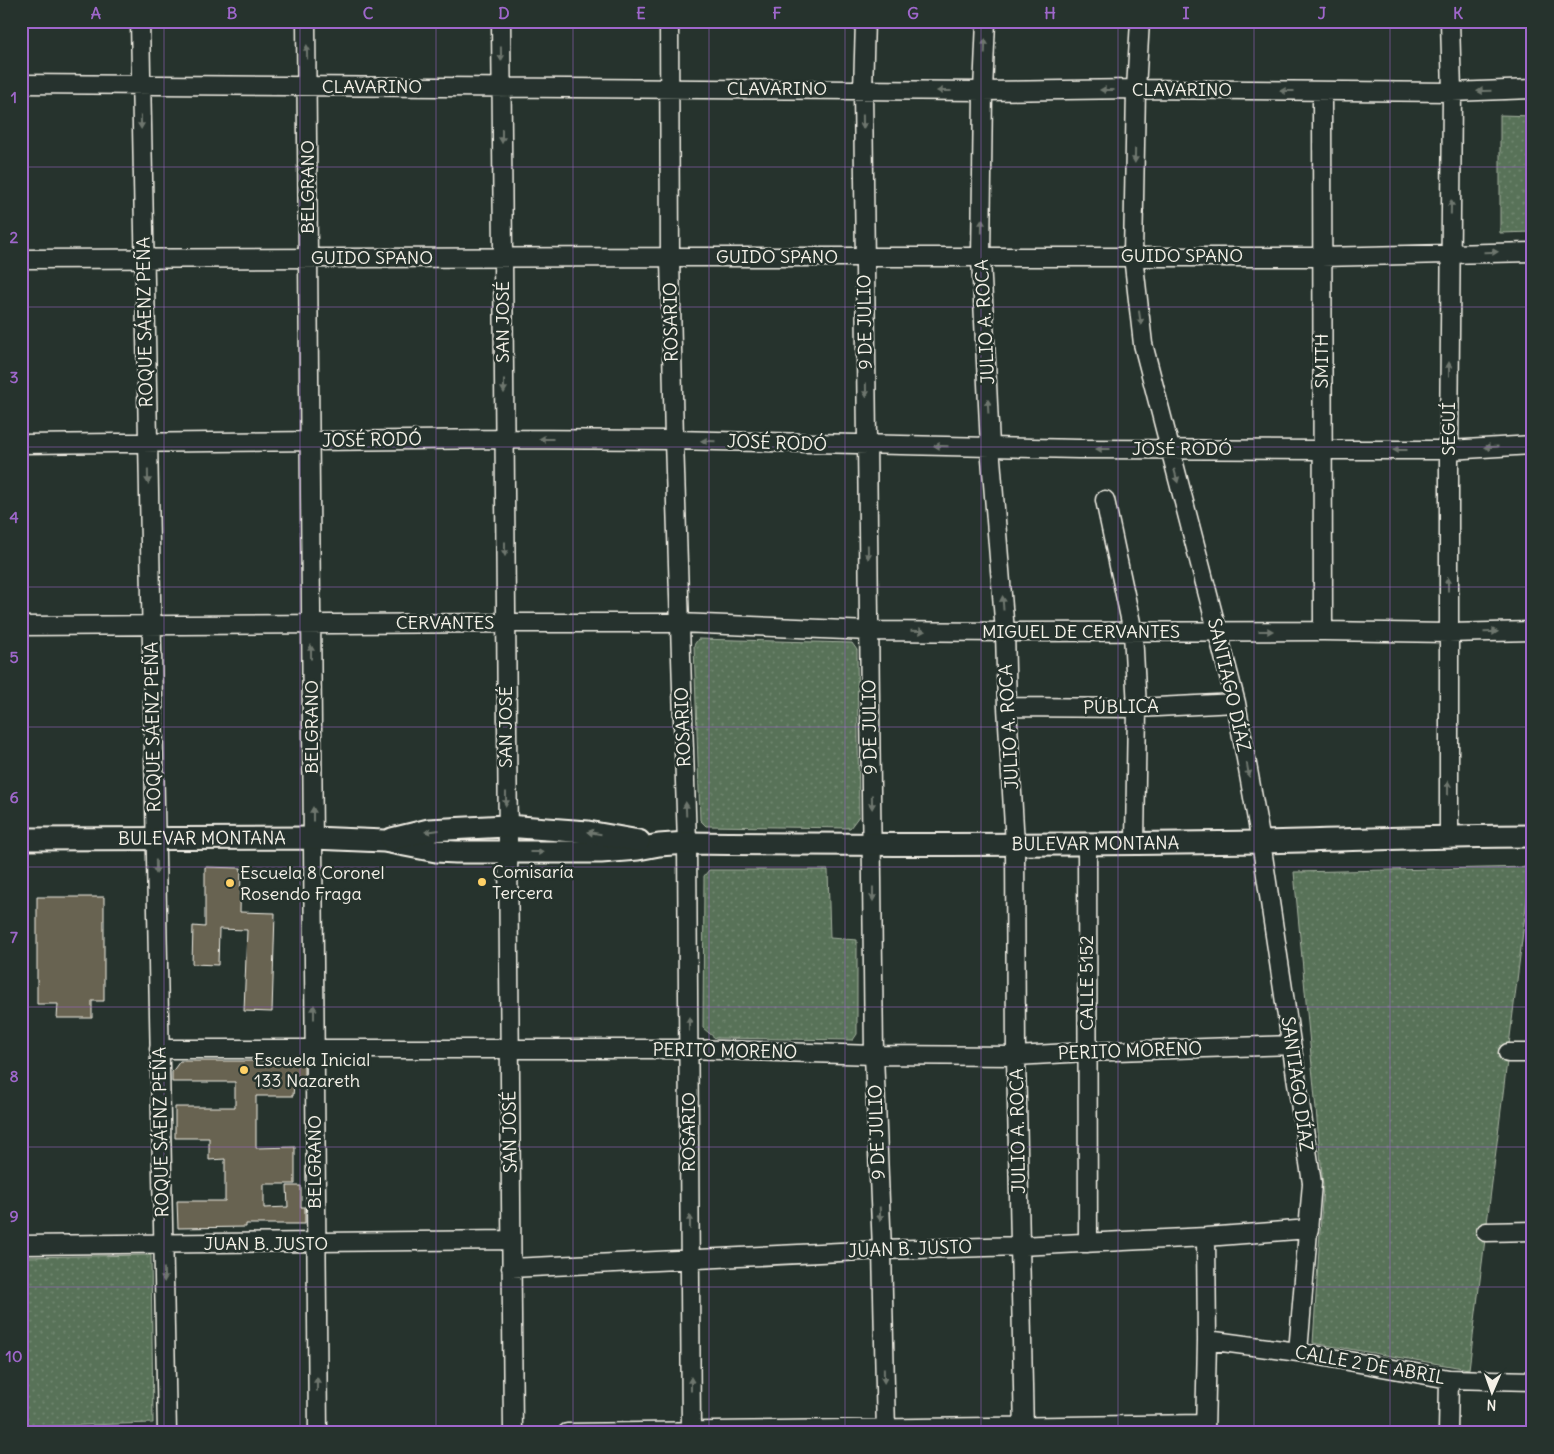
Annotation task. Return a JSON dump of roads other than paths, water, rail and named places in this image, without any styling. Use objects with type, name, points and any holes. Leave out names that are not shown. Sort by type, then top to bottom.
[{"type":"main road","name":"BULEVAR MONTANA","points":[[384,841],[429,830],[506,826],[588,832],[659,845]]},
{"type":"main road","name":"BULEVAR MONTANA","points":[[21,839],[313,838],[384,841],[436,851],[601,852],[688,843],[872,845],[1261,842],[1448,836],[1533,836]]},
{"type":"street","name":"ROQUE SÁENZ PEÑA","points":[[140,21],[167,1433]]},
{"type":"street","name":"BELGRANO","points":[[306,21],[318,1433]]},
{"type":"street","name":"SAN JOSÉ","points":[[501,21],[506,826],[513,1433]]},
{"type":"street","name":"ROSARIO","points":[[669,21],[670,257],[674,440],[688,843],[691,1432]]},
{"type":"street","name":"9 DE JULIO","points":[[865,21],[863,90],[874,1055],[882,1250],[886,1431]]},
{"type":"street","name":"JULIO A. ROCA","points":[[986,21],[983,91],[981,258],[990,446],[1005,632],[1007,707],[1015,844],[1016,1056],[1024,1430]]},
{"type":"street","name":"SANTIAGO DÍAZ","points":[[1140,21],[1136,90],[1133,256],[1143,344],[1236,703],[1261,842],[1312,1183],[1298,1352]]},
{"type":"street","name":"SEGUÍ","points":[[1448,836],[1452,92],[1450,21]]},
{"type":"street","name":"CLAVARINO","points":[[21,84],[983,91],[1452,92],[1533,89]]},
{"type":"street","name":"SMITH","points":[[1322,91],[1323,631]]},
{"type":"street","name":"GUIDO SPANO","points":[[21,259],[1321,257],[1533,252]]},
{"type":"street","name":"JOSÉ RODÓ","points":[[21,444],[504,439],[674,440],[1078,449],[1449,450],[1533,444]]},
{"type":"street","points":[[1105,500],[1132,632],[1136,708],[1135,843]]},
{"type":"street","name":"CERVANTES","points":[[21,626],[679,623],[869,631]]},
{"type":"street","name":"MIGUEL DE CERVANTES","points":[[869,631],[1323,631],[1448,633],[1533,631]]},
{"type":"street","name":"PÚBLICA","points":[[1007,707],[1136,708],[1236,703]]},
{"type":"street","name":"CALLE 5152","points":[[1086,843],[1088,1243]]},
{"type":"street","name":"PERITO MORENO","points":[[159,1049],[689,1049],[874,1055],[1016,1056],[1291,1045]]},
{"type":"street","points":[[1508,1053],[1533,1053]]},
{"type":"street","name":"JUAN B. JUSTO","points":[[511,1268],[882,1250],[1088,1243],[1309,1229]]},
{"type":"street","points":[[1486,1232],[1533,1231]]},
{"type":"street","points":[[566,1433],[1205,1429],[1207,1340],[1206,1237]]},
{"type":"street","name":"JUAN B. JUSTO","points":[[21,1245],[511,1240]]},
{"type":"street","name":"CALLE 2 DE ABRIL","points":[[1207,1340],[1298,1352],[1449,1379],[1533,1381]]},
{"type":"street","points":[[1448,1433],[1449,1379]]},
{"type":"place","name":"Comisaría Tercera","points":[[482,882]]},
{"type":"place","name":"Escuela 8 Coronel Rosendo Fraga","points":[[230,883]]},
{"type":"place","name":"Escuela Inicial 133 Nazareth","points":[[244,1070]]}]
